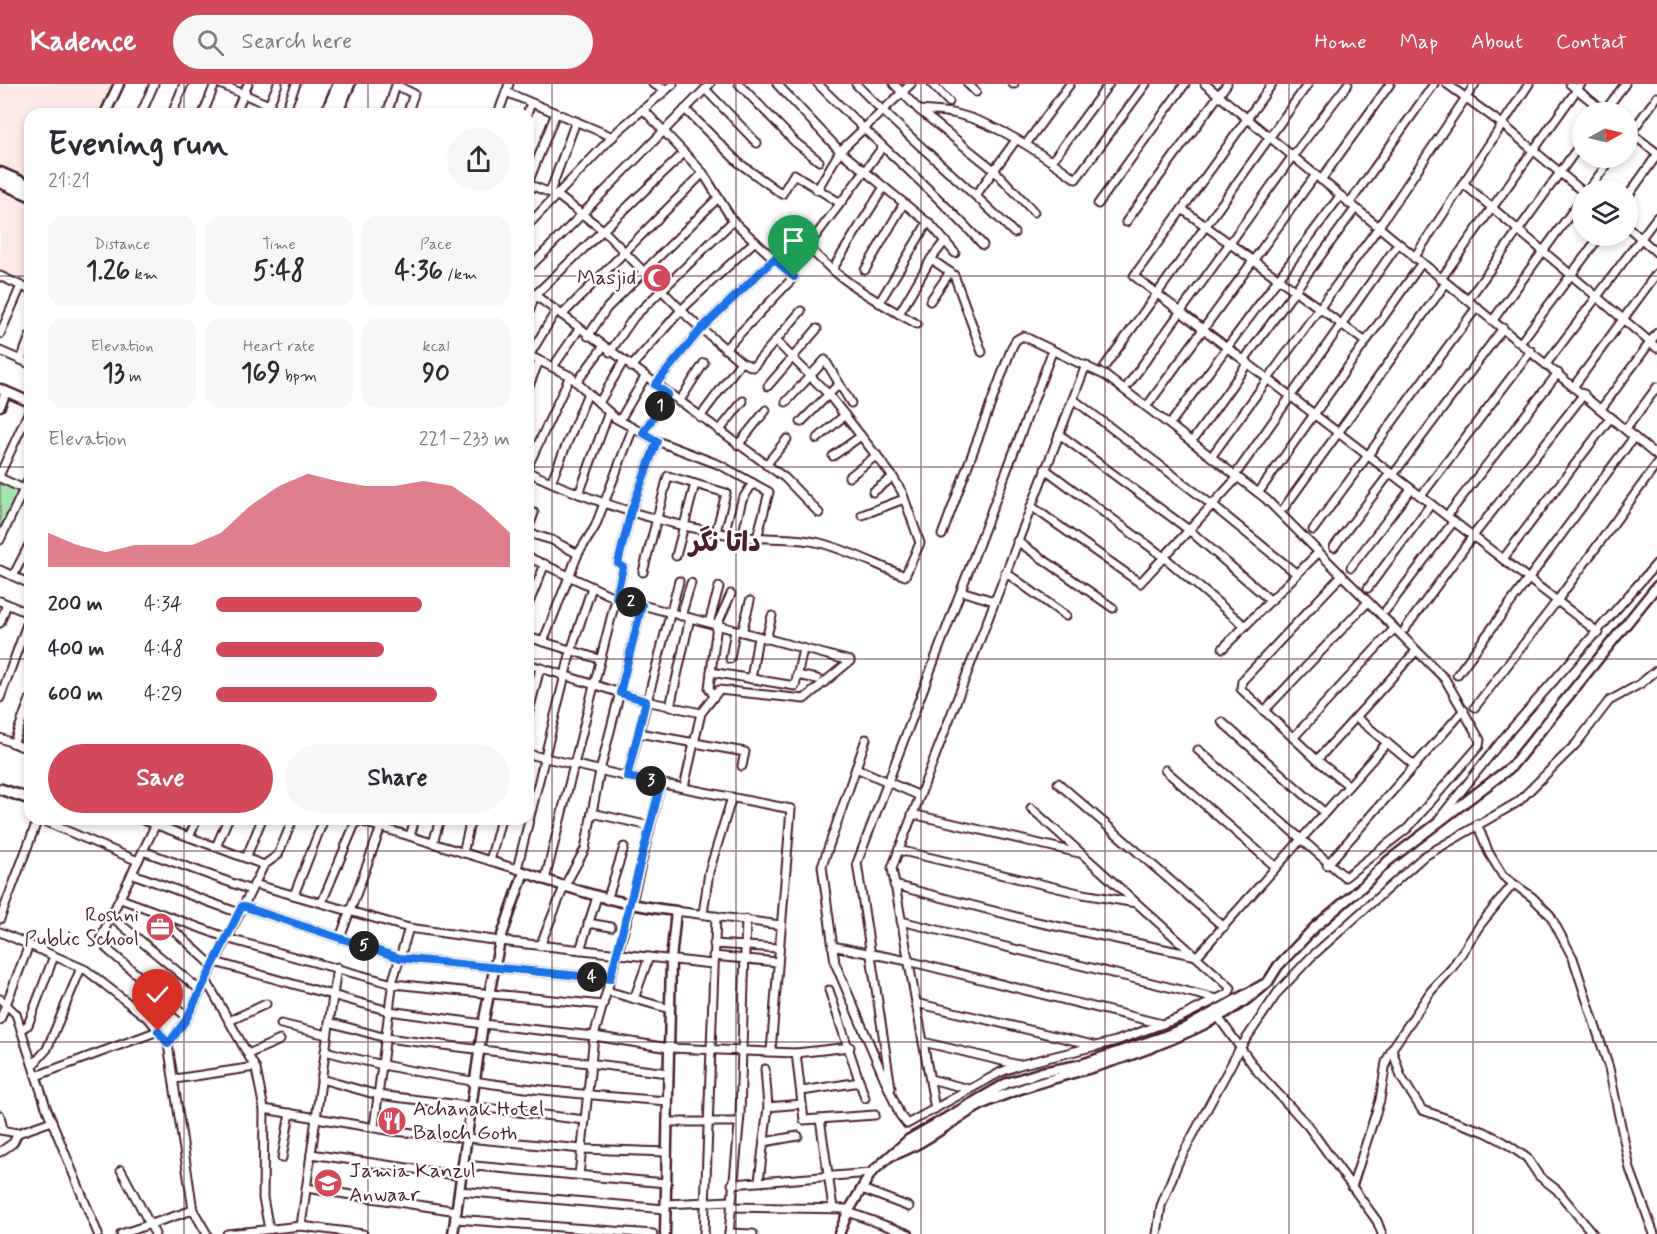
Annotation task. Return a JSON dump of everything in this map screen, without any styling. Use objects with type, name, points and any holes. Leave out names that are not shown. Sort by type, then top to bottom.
[{"type":"main road","points":[[329,108],[339,84]]},
{"type":"main road","points":[[342,108],[349,84]]},
{"type":"main road","points":[[0,173],[24,183]]},
{"type":"main road","points":[[0,182],[24,192]]},
{"type":"main road","points":[[0,789],[24,798]]},
{"type":"street","points":[[108,108],[119,84]]},
{"type":"street","points":[[144,108],[154,84]]},
{"type":"street","points":[[174,108],[184,84]]},
{"type":"street","points":[[205,108],[215,84]]},
{"type":"street","points":[[220,84],[269,105]]},
{"type":"street","points":[[238,108],[248,84]]},
{"type":"street","points":[[268,108],[278,84]]},
{"type":"street","points":[[286,108],[296,84]]},
{"type":"street","points":[[500,108],[509,84]]},
{"type":"street","points":[[653,84],[666,90]]},
{"type":"street","points":[[534,219],[613,137],[673,84]]},
{"type":"street","points":[[739,84],[795,142],[819,161]]},
{"type":"street","points":[[777,84],[840,151],[928,222],[956,254]]},
{"type":"street","points":[[818,84],[882,148],[949,207],[983,245]]},
{"type":"street","points":[[856,84],[882,112],[976,195],[1014,233]]},
{"type":"street","points":[[894,84],[919,110],[994,170],[1034,212]]},
{"type":"street","points":[[818,190],[840,151],[911,84]]},
{"type":"street","points":[[932,84],[949,102]]},
{"type":"street","points":[[968,84],[976,92]]},
{"type":"street","points":[[1026,144],[1070,84]]},
{"type":"street","points":[[1052,161],[1109,84]]},
{"type":"street","points":[[919,110],[955,113],[1026,144],[1076,179],[1146,84]]},
{"type":"street","points":[[1098,204],[1185,84]]},
{"type":"street","points":[[1205,84],[1414,258],[1547,363],[1634,437],[1656,452]]},
{"type":"street","points":[[1126,222],[1227,84]]},
{"type":"street","points":[[1272,84],[1134,276],[1599,633]]},
{"type":"street","points":[[1105,366],[1308,84]]},
{"type":"street","points":[[1128,384],[1292,156],[1348,84]]},
{"type":"street","points":[[1150,402],[1254,261],[1390,84]]},
{"type":"street","points":[[1195,437],[1434,84]]},
{"type":"street","points":[[1447,84],[1502,124],[1572,182]]},
{"type":"street","points":[[1214,453],[1378,228],[1475,84]]},
{"type":"street","points":[[1414,258],[1529,84]]},
{"type":"street","points":[[1570,84],[1579,87],[1594,102]]},
{"type":"street","points":[[1612,102],[1625,84]]},
{"type":"street","points":[[389,108],[396,85],[414,94],[409,108]]},
{"type":"street","points":[[534,263],[708,87],[757,143]]},
{"type":"street","points":[[1284,508],[1492,208],[1579,87]]},
{"type":"street","points":[[506,92],[613,137]]},
{"type":"street","points":[[1638,121],[1657,97]]},
{"type":"street","points":[[529,108],[531,103]]},
{"type":"street","points":[[685,109],[739,163],[782,194],[794,174],[840,203]]},
{"type":"street","points":[[643,110],[702,173],[733,221],[794,277],[725,349]]},
{"type":"street","points":[[534,169],[556,113]]},
{"type":"street","points":[[550,192],[576,121]]},
{"type":"street","points":[[976,195],[1016,140]]},
{"type":"street","points":[[1638,141],[1657,154],[1638,182]]},
{"type":"street","points":[[882,148],[808,246],[832,270],[879,303],[917,324]]},
{"type":"street","points":[[684,153],[535,295],[609,352],[785,478],[819,513]]},
{"type":"street","points":[[1468,300],[1572,157]]},
{"type":"street","points":[[534,349],[559,313],[702,173]]},
{"type":"street","points":[[1463,183],[1657,348]]},
{"type":"street","points":[[534,186],[558,196],[603,230],[681,310],[741,362],[753,367],[801,311]]},
{"type":"street","points":[[832,270],[884,187]]},
{"type":"street","points":[[1173,420],[1340,196]]},
{"type":"street","points":[[588,336],[606,308],[718,198]]},
{"type":"street","points":[[865,270],[904,203]]},
{"type":"street","points":[[1182,209],[1366,342]]},
{"type":"street","points":[[1493,320],[1572,212]]},
{"type":"street","points":[[1547,363],[1657,217]]},
{"type":"street","points":[[609,352],[634,317],[733,221]]},
{"type":"street","points":[[879,303],[928,222]]},
{"type":"street","points":[[1640,239],[1657,253]]},
{"type":"street","points":[[631,367],[681,310],[755,241]]},
{"type":"street","points":[[899,314],[931,259],[945,241]]},
{"type":"street","points":[[1031,506],[1140,583],[1238,475],[1398,244]]},
{"type":"street","points":[[1521,342],[1593,246]]},
{"type":"street","points":[[655,385],[701,329],[774,259]]},
{"type":"street","points":[[931,259],[950,272],[961,293],[982,352]]},
{"type":"street","points":[[1261,489],[1422,264]]},
{"type":"street","points":[[930,301],[950,272]]},
{"type":"street","points":[[1574,386],[1657,273]]},
{"type":"street","points":[[0,276],[24,287]]},
{"type":"street","points":[[0,334],[21,286]]},
{"type":"street","points":[[1313,530],[1477,308]]},
{"type":"street","points":[[553,368],[579,328]]},
{"type":"street","points":[[1334,547],[1503,328]]},
{"type":"street","points":[[768,386],[817,329]]},
{"type":"street","points":[[1601,409],[1657,333]]},
{"type":"street","points":[[942,535],[1016,340],[1023,336],[1052,352],[1086,365],[1106,376],[1238,475],[1283,514],[1367,603],[1445,679],[1480,740],[1479,746],[1408,828],[1345,878],[1298,840],[1198,750]]},
{"type":"street","points":[[534,475],[579,494],[657,519],[733,535],[818,542],[905,576],[920,543],[893,477],[829,395],[776,341]]},
{"type":"street","points":[[577,382],[603,347]]},
{"type":"street","points":[[0,351],[24,361]]},
{"type":"street","points":[[1421,496],[1531,351]]},
{"type":"street","points":[[21,360],[24,352]]},
{"type":"street","points":[[893,1099],[857,863],[1052,352]]},
{"type":"street","points":[[534,358],[570,375],[609,412],[633,428],[657,441],[720,465],[770,492],[757,538]]},
{"type":"street","points":[[786,402],[825,360],[851,403]]},
{"type":"street","points":[[534,373],[539,361]]},
{"type":"street","points":[[599,403],[623,362]]},
{"type":"street","points":[[700,417],[741,362]]},
{"type":"street","points":[[679,402],[704,363]]},
{"type":"street","points":[[935,1109],[892,868],[1086,365]]},
{"type":"street","points":[[1447,516],[1558,373]]},
{"type":"street","points":[[534,453],[570,375]]},
{"type":"street","points":[[620,420],[645,377]]},
{"type":"street","points":[[801,422],[839,384]]},
{"type":"street","points":[[1626,429],[1657,387]]},
{"type":"street","points":[[0,406],[3,390],[24,399]]},
{"type":"street","points":[[551,482],[588,393]]},
{"type":"street","points":[[643,433],[668,394]]},
{"type":"street","points":[[1405,629],[1473,536],[1584,394]]},
{"type":"street","points":[[1073,399],[1212,505],[1297,574]]},
{"type":"street","points":[[720,431],[743,401]]},
{"type":"street","points":[[738,445],[766,410]]},
{"type":"street","points":[[579,494],[609,412]]},
{"type":"street","points":[[817,439],[845,415]]},
{"type":"street","points":[[1503,559],[1611,417]]},
{"type":"street","points":[[24,422],[0,476],[24,489]]},
{"type":"street","points":[[543,642],[578,554],[595,526],[633,428]]},
{"type":"street","points":[[1059,434],[1189,530],[1271,601]]},
{"type":"street","points":[[833,456],[861,435]]},
{"type":"street","points":[[1457,675],[1634,437]]},
{"type":"street","points":[[766,465],[787,439]]},
{"type":"street","points":[[545,880],[572,764],[616,598],[623,567],[618,563],[631,511],[657,441]]},
{"type":"street","points":[[849,477],[876,455]]},
{"type":"street","points":[[1475,707],[1557,601],[1657,464]]},
{"type":"street","points":[[1045,469],[1164,557],[1245,626]]},
{"type":"street","points":[[643,572],[668,476],[726,493],[716,532]]},
{"type":"street","points":[[873,492],[893,477]]},
{"type":"street","points":[[733,535],[742,500],[753,483]]},
{"type":"street","points":[[676,556],[682,525],[695,484]]},
{"type":"street","points":[[1351,567],[1411,489]]},
{"type":"street","points":[[0,538],[24,496]]},
{"type":"street","points":[[862,515],[904,500]]},
{"type":"street","points":[[1368,588],[1431,504]]},
{"type":"street","points":[[1386,610],[1454,522]]},
{"type":"street","points":[[534,533],[578,554]]},
{"type":"street","points":[[1017,541],[1113,608]]},
{"type":"street","points":[[1223,648],[1319,552]]},
{"type":"street","points":[[13,576],[24,555]]},
{"type":"street","points":[[534,559],[616,598],[850,661],[804,699],[719,690],[701,713],[684,787]]},
{"type":"street","points":[[1431,829],[1507,734],[1599,633],[1657,563]]},
{"type":"street","points":[[534,591],[545,564]]},
{"type":"street","points":[[0,570],[24,581]]},
{"type":"street","points":[[1005,572],[1066,616]]},
{"type":"street","points":[[1342,575],[1242,681],[1241,689],[1317,760],[1348,785]]},
{"type":"street","points":[[627,777],[679,581]]},
{"type":"street","points":[[681,616],[691,584]]},
{"type":"street","points":[[891,1156],[911,1149],[983,1104],[1150,1046],[1218,1017],[1250,998],[1268,982],[1278,966],[1315,927],[1388,861],[1510,767],[1657,586]]},
{"type":"street","points":[[534,808],[571,651],[592,587]]},
{"type":"street","points":[[714,696],[709,688],[713,624],[719,587]]},
{"type":"street","points":[[961,591],[994,602]]},
{"type":"street","points":[[713,624],[731,594]]},
{"type":"street","points":[[730,659],[750,602]]},
{"type":"street","points":[[0,623],[4,603],[24,612]]},
{"type":"street","points":[[1264,711],[1367,603]]},
{"type":"street","points":[[540,946],[564,887],[585,849],[600,771],[642,605]]},
{"type":"street","points":[[751,679],[762,638],[772,616]]},
{"type":"street","points":[[670,707],[690,618]]},
{"type":"street","points":[[1293,738],[1394,629]]},
{"type":"street","points":[[0,698],[24,632]]},
{"type":"street","points":[[534,639],[599,659]]},
{"type":"street","points":[[711,672],[795,686],[803,649]]},
{"type":"street","points":[[1317,760],[1416,651]]},
{"type":"street","points":[[534,666],[646,701],[701,713]]},
{"type":"street","points":[[534,692],[540,668]]},
{"type":"street","points":[[1157,1234],[1161,1206],[1178,1163],[1240,1048],[1278,992],[1310,958],[1423,857],[1518,802],[1531,792],[1576,744],[1609,701],[1640,684],[1657,670]]},
{"type":"street","points":[[797,675],[817,679]]},
{"type":"street","points":[[1327,865],[1464,710]]},
{"type":"street","points":[[14,742],[24,715]]},
{"type":"street","points":[[1357,718],[1415,766]]},
{"type":"street","points":[[1222,722],[1324,812]]},
{"type":"street","points":[[639,733],[745,752],[742,766]]},
{"type":"street","points":[[0,738],[24,747]]},
{"type":"street","points":[[866,739],[822,866],[835,963],[893,1099],[907,1124],[969,1089],[1019,1065],[1098,1046],[1162,1024],[1229,993],[1231,988],[1031,808]]},
{"type":"street","points":[[1197,956],[1298,840],[1387,743]]},
{"type":"street","points":[[534,756],[627,777],[791,809],[771,1051]]},
{"type":"street","points":[[856,768],[886,784],[920,796]]},
{"type":"street","points":[[1165,770],[1276,867]]},
{"type":"street","points":[[579,1175],[594,1036],[631,906],[661,783]]},
{"type":"street","points":[[1058,783],[1224,927]]},
{"type":"street","points":[[703,914],[708,872],[732,797]]},
{"type":"street","points":[[592,813],[650,826]]},
{"type":"street","points":[[912,814],[1082,854]]},
{"type":"street","points":[[1477,824],[1489,853],[1503,876],[1532,897],[1550,915],[1573,958],[1609,1068],[1630,1169],[1654,1234]]},
{"type":"street","points":[[0,919],[36,825]]},
{"type":"street","points":[[52,825],[138,861]]},
{"type":"street","points":[[156,825],[101,937],[107,950],[187,1017]]},
{"type":"street","points":[[159,825],[264,865]]},
{"type":"street","points":[[189,837],[195,825]]},
{"type":"street","points":[[216,847],[225,825]]},
{"type":"street","points":[[246,858],[260,825]]},
{"type":"street","points":[[168,1044],[187,1017],[201,991],[264,865],[278,855],[290,825]]},
{"type":"street","points":[[294,895],[322,825]]},
{"type":"street","points":[[322,902],[354,825]]},
{"type":"street","points":[[374,825],[490,861],[564,887],[631,906],[780,925]]},
{"type":"street","points":[[339,938],[383,825]]},
{"type":"street","points":[[410,836],[413,825]]},
{"type":"street","points":[[433,843],[438,825]]},
{"type":"street","points":[[463,853],[470,825]]},
{"type":"street","points":[[490,861],[499,825]]},
{"type":"street","points":[[453,1234],[483,1024],[500,941],[530,825]]},
{"type":"street","points":[[607,900],[624,847]]},
{"type":"street","points":[[898,850],[1083,894],[1138,904]]},
{"type":"street","points":[[143,851],[252,887],[322,902],[409,928],[540,946],[671,960],[745,958],[778,962]]},
{"type":"street","points":[[133,874],[400,958],[610,979]]},
{"type":"street","points":[[1352,1187],[1380,1100],[1386,1062],[1392,1048],[1431,991],[1452,968],[1480,926],[1513,884]]},
{"type":"street","points":[[894,885],[1032,921],[1197,956]]},
{"type":"street","points":[[580,950],[597,897]]},
{"type":"street","points":[[121,899],[226,937],[393,984],[603,1005]]},
{"type":"street","points":[[152,911],[214,964],[389,1011],[594,1036],[669,1048],[796,1053],[850,1047]]},
{"type":"street","points":[[665,1234],[671,960],[676,911]]},
{"type":"street","points":[[704,1234],[716,916]]},
{"type":"street","points":[[112,917],[201,991]]},
{"type":"street","points":[[746,919],[739,1122],[729,1234],[753,1234]]},
{"type":"street","points":[[901,921],[1217,999]]},
{"type":"street","points":[[588,923],[611,927]]},
{"type":"street","points":[[374,1127],[393,984],[409,928]]},
{"type":"street","points":[[0,933],[81,968],[150,1020],[168,1044],[193,1210],[207,1234]]},
{"type":"street","points":[[714,944],[778,948]]},
{"type":"street","points":[[0,1020],[3,1002],[28,945]]},
{"type":"street","points":[[832,946],[908,961],[1162,1024]]},
{"type":"street","points":[[21,1029],[28,1025],[54,956]]},
{"type":"street","points":[[634,999],[649,957]]},
{"type":"street","points":[[301,1226],[337,967]]},
{"type":"street","points":[[33,1065],[47,1050],[81,968]]},
{"type":"street","points":[[206,980],[255,1067],[264,1109],[263,1198],[273,1231]]},
{"type":"street","points":[[838,1234],[849,1210],[872,1173],[908,1140],[1007,1083],[1042,1072],[1079,1065],[1162,1037],[1187,1027],[1268,982]]},
{"type":"street","points":[[829,990],[850,1047],[865,1098]]},
{"type":"street","points":[[607,991],[670,1009]]},
{"type":"street","points":[[3,1002],[16,1014],[52,1121],[98,1234]]},
{"type":"street","points":[[916,1003],[1098,1046]]},
{"type":"street","points":[[229,1021],[266,1004]]},
{"type":"street","points":[[1218,1017],[1258,1072],[1308,1125],[1377,1221],[1382,1234]]},
{"type":"street","points":[[329,1022],[386,1038],[668,1073]]},
{"type":"street","points":[[281,1024],[327,1035]]},
{"type":"street","points":[[36,1076],[158,1031]]},
{"type":"street","points":[[248,1054],[280,1040]]},
{"type":"street","points":[[923,1042],[1019,1065]]},
{"type":"street","points":[[1392,1048],[1401,1077],[1422,1110],[1485,1132],[1527,1158],[1539,1176],[1557,1190],[1593,1234]]},
{"type":"street","points":[[325,1051],[382,1066],[475,1081],[588,1096],[668,1101]]},
{"type":"street","points":[[796,1053],[804,1120],[875,1116]]},
{"type":"street","points":[[175,1079],[255,1067]]},
{"type":"street","points":[[759,1181],[768,1107],[765,1069]]},
{"type":"street","points":[[321,1079],[378,1095],[585,1120]]},
{"type":"street","points":[[930,1079],[969,1089]]},
{"type":"street","points":[[802,1091],[860,1082]]},
{"type":"street","points":[[768,1107],[801,1104]]},
{"type":"street","points":[[264,1109],[374,1127],[466,1137],[582,1149],[667,1152]]},
{"type":"street","points":[[282,1158],[290,1113]]},
{"type":"street","points":[[0,1114],[1,1130],[18,1134],[52,1121]]},
{"type":"street","points":[[820,1119],[833,1208]]},
{"type":"street","points":[[667,1122],[739,1122]]},
{"type":"street","points":[[0,1152],[13,1143],[18,1134]]},
{"type":"street","points":[[764,1142],[798,1136]]},
{"type":"street","points":[[311,1154],[462,1176]]},
{"type":"street","points":[[463,1165],[666,1183]]},
{"type":"street","points":[[121,1170],[155,1234]]},
{"type":"street","points":[[732,1184],[872,1173]]},
{"type":"street","points":[[306,1188],[457,1215],[653,1234]]},
{"type":"street","points":[[862,1189],[909,1207]]},
{"type":"street","points":[[460,1191],[665,1207],[705,1202],[833,1208],[849,1210],[909,1234]]},
{"type":"street","points":[[121,1234],[150,1222],[193,1210]]},
{"type":"street","points":[[227,1234],[273,1231],[301,1226],[358,1234]]},
{"type":"shaded area","points":[[0,84],[114,84],[104,108],[24,108],[24,175],[0,165]]},
{"type":"shaded area","points":[[0,191],[24,201],[24,283],[0,273]]},
{"type":"green space","points":[[0,478],[23,489],[0,537]]},
{"type":"place","name":"Masjid","points":[[657,278]]},
{"type":"place","name":"Roshni Public School","points":[[160,927]]},
{"type":"place","name":"Achanak Hotel Baloch Goth","points":[[392,1121]]},
{"type":"place","name":"Jamia Kanzul Anwaar","points":[[328,1183]]},
{"type":"district","name":"داتا نگر","points":[[725,543]]},
{"type":"route","points":[[158,1031],[168,1044],[186,1020],[242,906],[400,958],[610,979],[631,906],[661,783],[627,777],[646,701],[620,693],[642,605],[616,598],[623,567],[618,563],[631,511],[657,441],[643,433],[668,394],[655,385],[701,329],[774,259],[794,277]]}]
